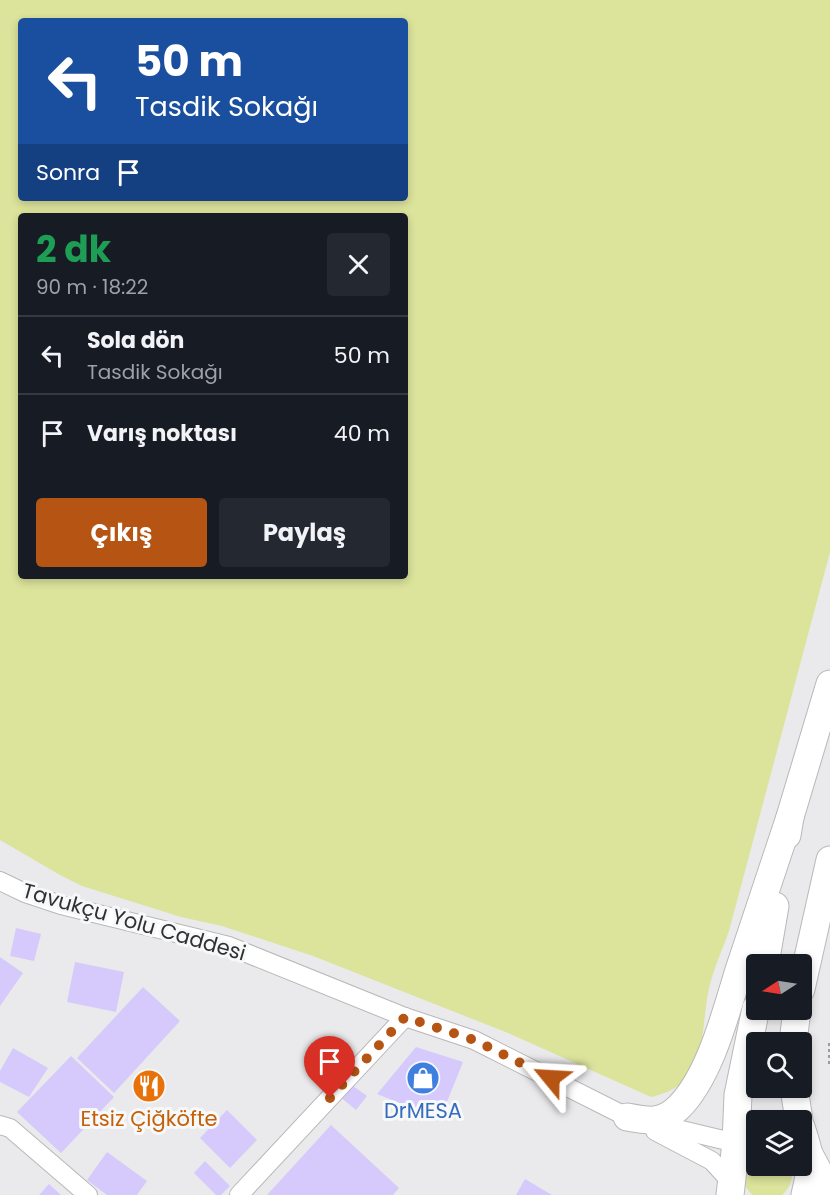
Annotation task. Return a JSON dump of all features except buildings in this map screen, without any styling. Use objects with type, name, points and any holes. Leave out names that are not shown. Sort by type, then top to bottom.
[{"type":"main road","points":[[627,1116],[650,1121],[665,1118],[678,1108],[695,1088],[717,1036],[790,817],[830,684]]},
{"type":"main road","points":[[767,954],[790,817]]},
{"type":"main road","points":[[809,954],[830,860]]},
{"type":"main road","points":[[733,1191],[746,1140],[738,1095],[754,1020]]},
{"type":"main road","points":[[812,1161],[830,1193]]},
{"type":"main road","points":[[806,1195],[810,1176]]},
{"type":"street","name":"Tavukçu Yolu Caddesi","points":[[0,881],[25,893],[62,905],[229,946],[405,1017],[474,1040],[627,1116],[746,1140]]},
{"type":"street","points":[[239,1195],[405,1017]]},
{"type":"street","points":[[627,1116],[712,1161],[733,1191]]},
{"type":"street","points":[[0,1125],[10,1128],[88,1195]]},
{"type":"path","points":[[830,1043],[830,1065]]},
{"type":"green space","points":[[0,0],[830,0],[830,552],[729,931],[710,985],[698,1057],[683,1082],[669,1091],[651,1097],[508,1033],[313,956],[222,926],[181,917],[82,886],[0,840]]},
{"type":"green space","points":[[746,1163],[746,1176],[792,1176],[788,1189],[782,1195],[753,1195],[744,1184],[742,1172]]},
{"type":"place","name":"DrMESA","points":[[423,1078]]},
{"type":"place","name":"Etsiz Çiğköfte","points":[[149,1086]]},
{"type":"route","points":[[330,1098],[405,1017],[474,1040],[551,1078]]}]
